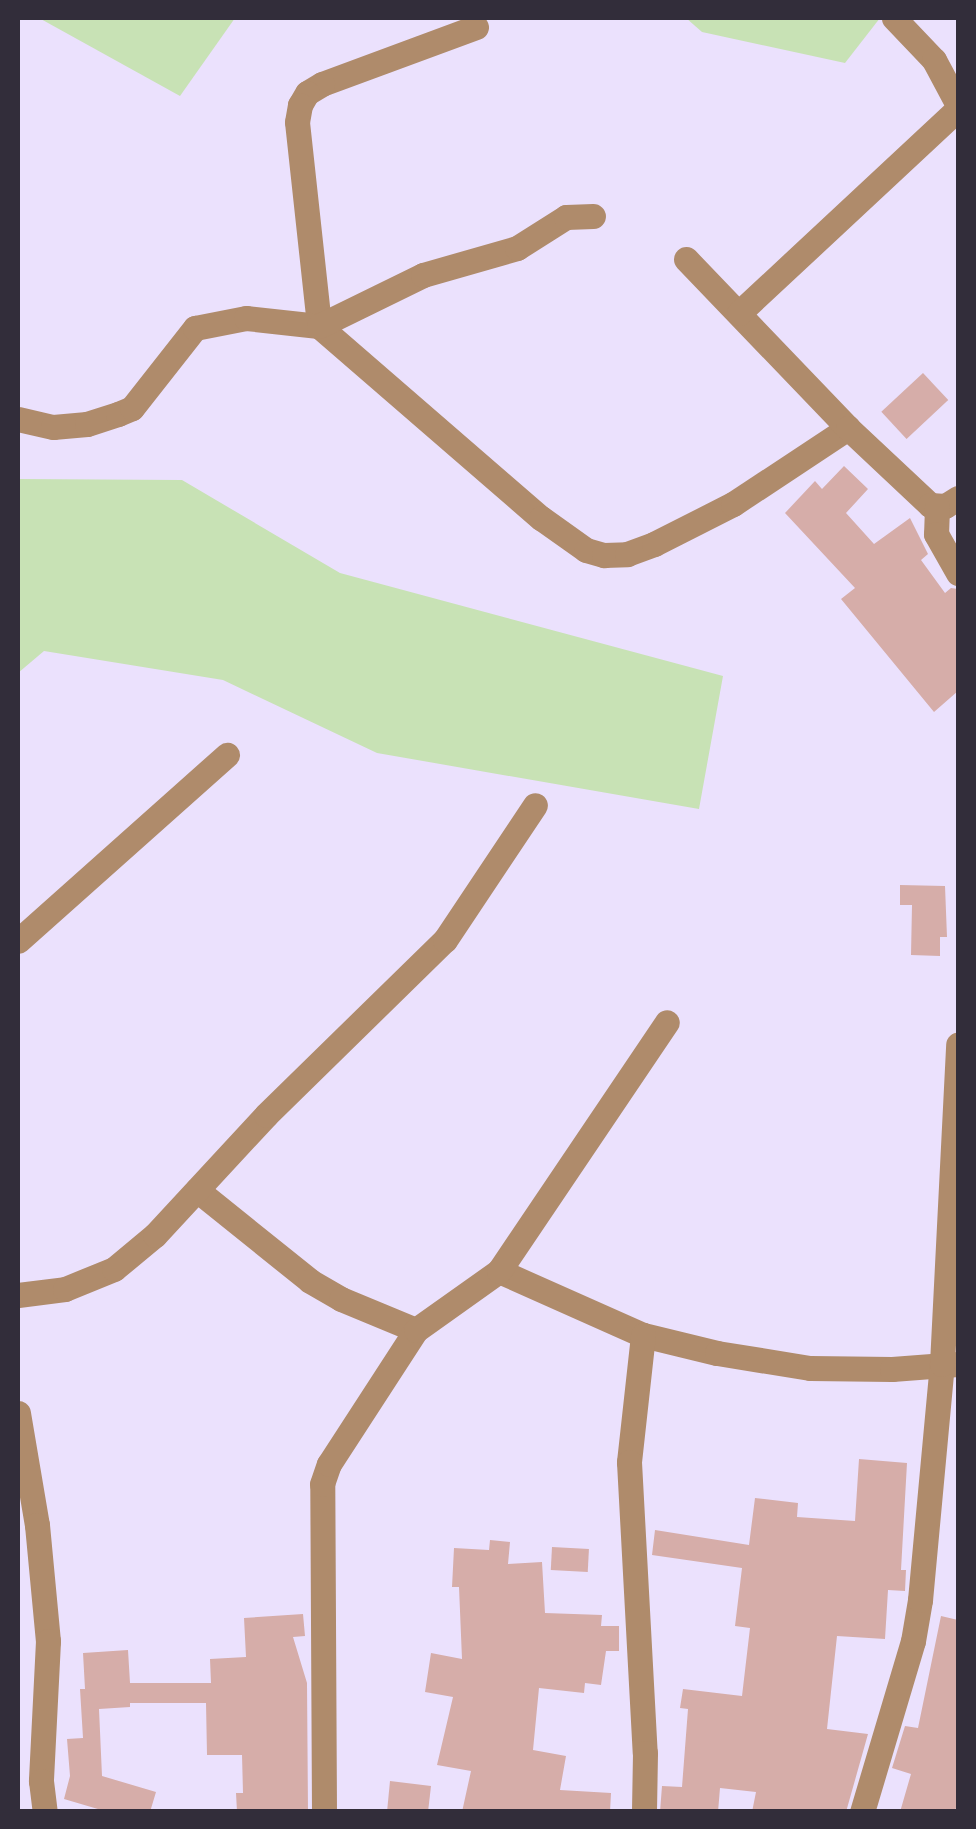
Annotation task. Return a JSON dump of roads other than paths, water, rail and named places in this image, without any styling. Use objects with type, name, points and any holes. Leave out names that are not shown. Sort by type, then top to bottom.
[{"type":"street","points":[[739,313],[958,107],[934,60],[894,18]]},
{"type":"street","points":[[476,27],[322,84],[300,105],[297,122],[319,326],[541,518],[586,550],[604,556],[627,554],[654,544],[733,504],[848,428]]},
{"type":"street","points":[[18,419],[53,427],[87,424],[132,408],[184,338],[212,322],[246,318],[319,326],[422,276],[516,248],[566,217],[593,216]]},
{"type":"street","points":[[686,259],[848,428],[948,502],[936,534],[958,573]]},
{"type":"street","points":[[18,940],[227,754]]},
{"type":"street","points":[[18,1294],[65,1289],[114,1268],[156,1235],[445,940],[534,805]]},
{"type":"street","points":[[324,1812],[322,1484],[368,1398],[416,1330],[499,1272],[668,1022]]},
{"type":"street","points":[[862,1812],[913,1641],[950,1364],[958,1044]]},
{"type":"street","points":[[197,1190],[310,1281],[340,1300],[416,1330]]},
{"type":"street","points":[[499,1272],[642,1336],[717,1354],[810,1368],[892,1369],[950,1364]]},
{"type":"street","points":[[642,1336],[630,1462],[646,1753],[644,1812]]},
{"type":"street","points":[[18,1413],[35,1515],[48,1641],[41,1782],[45,1812]]}]
